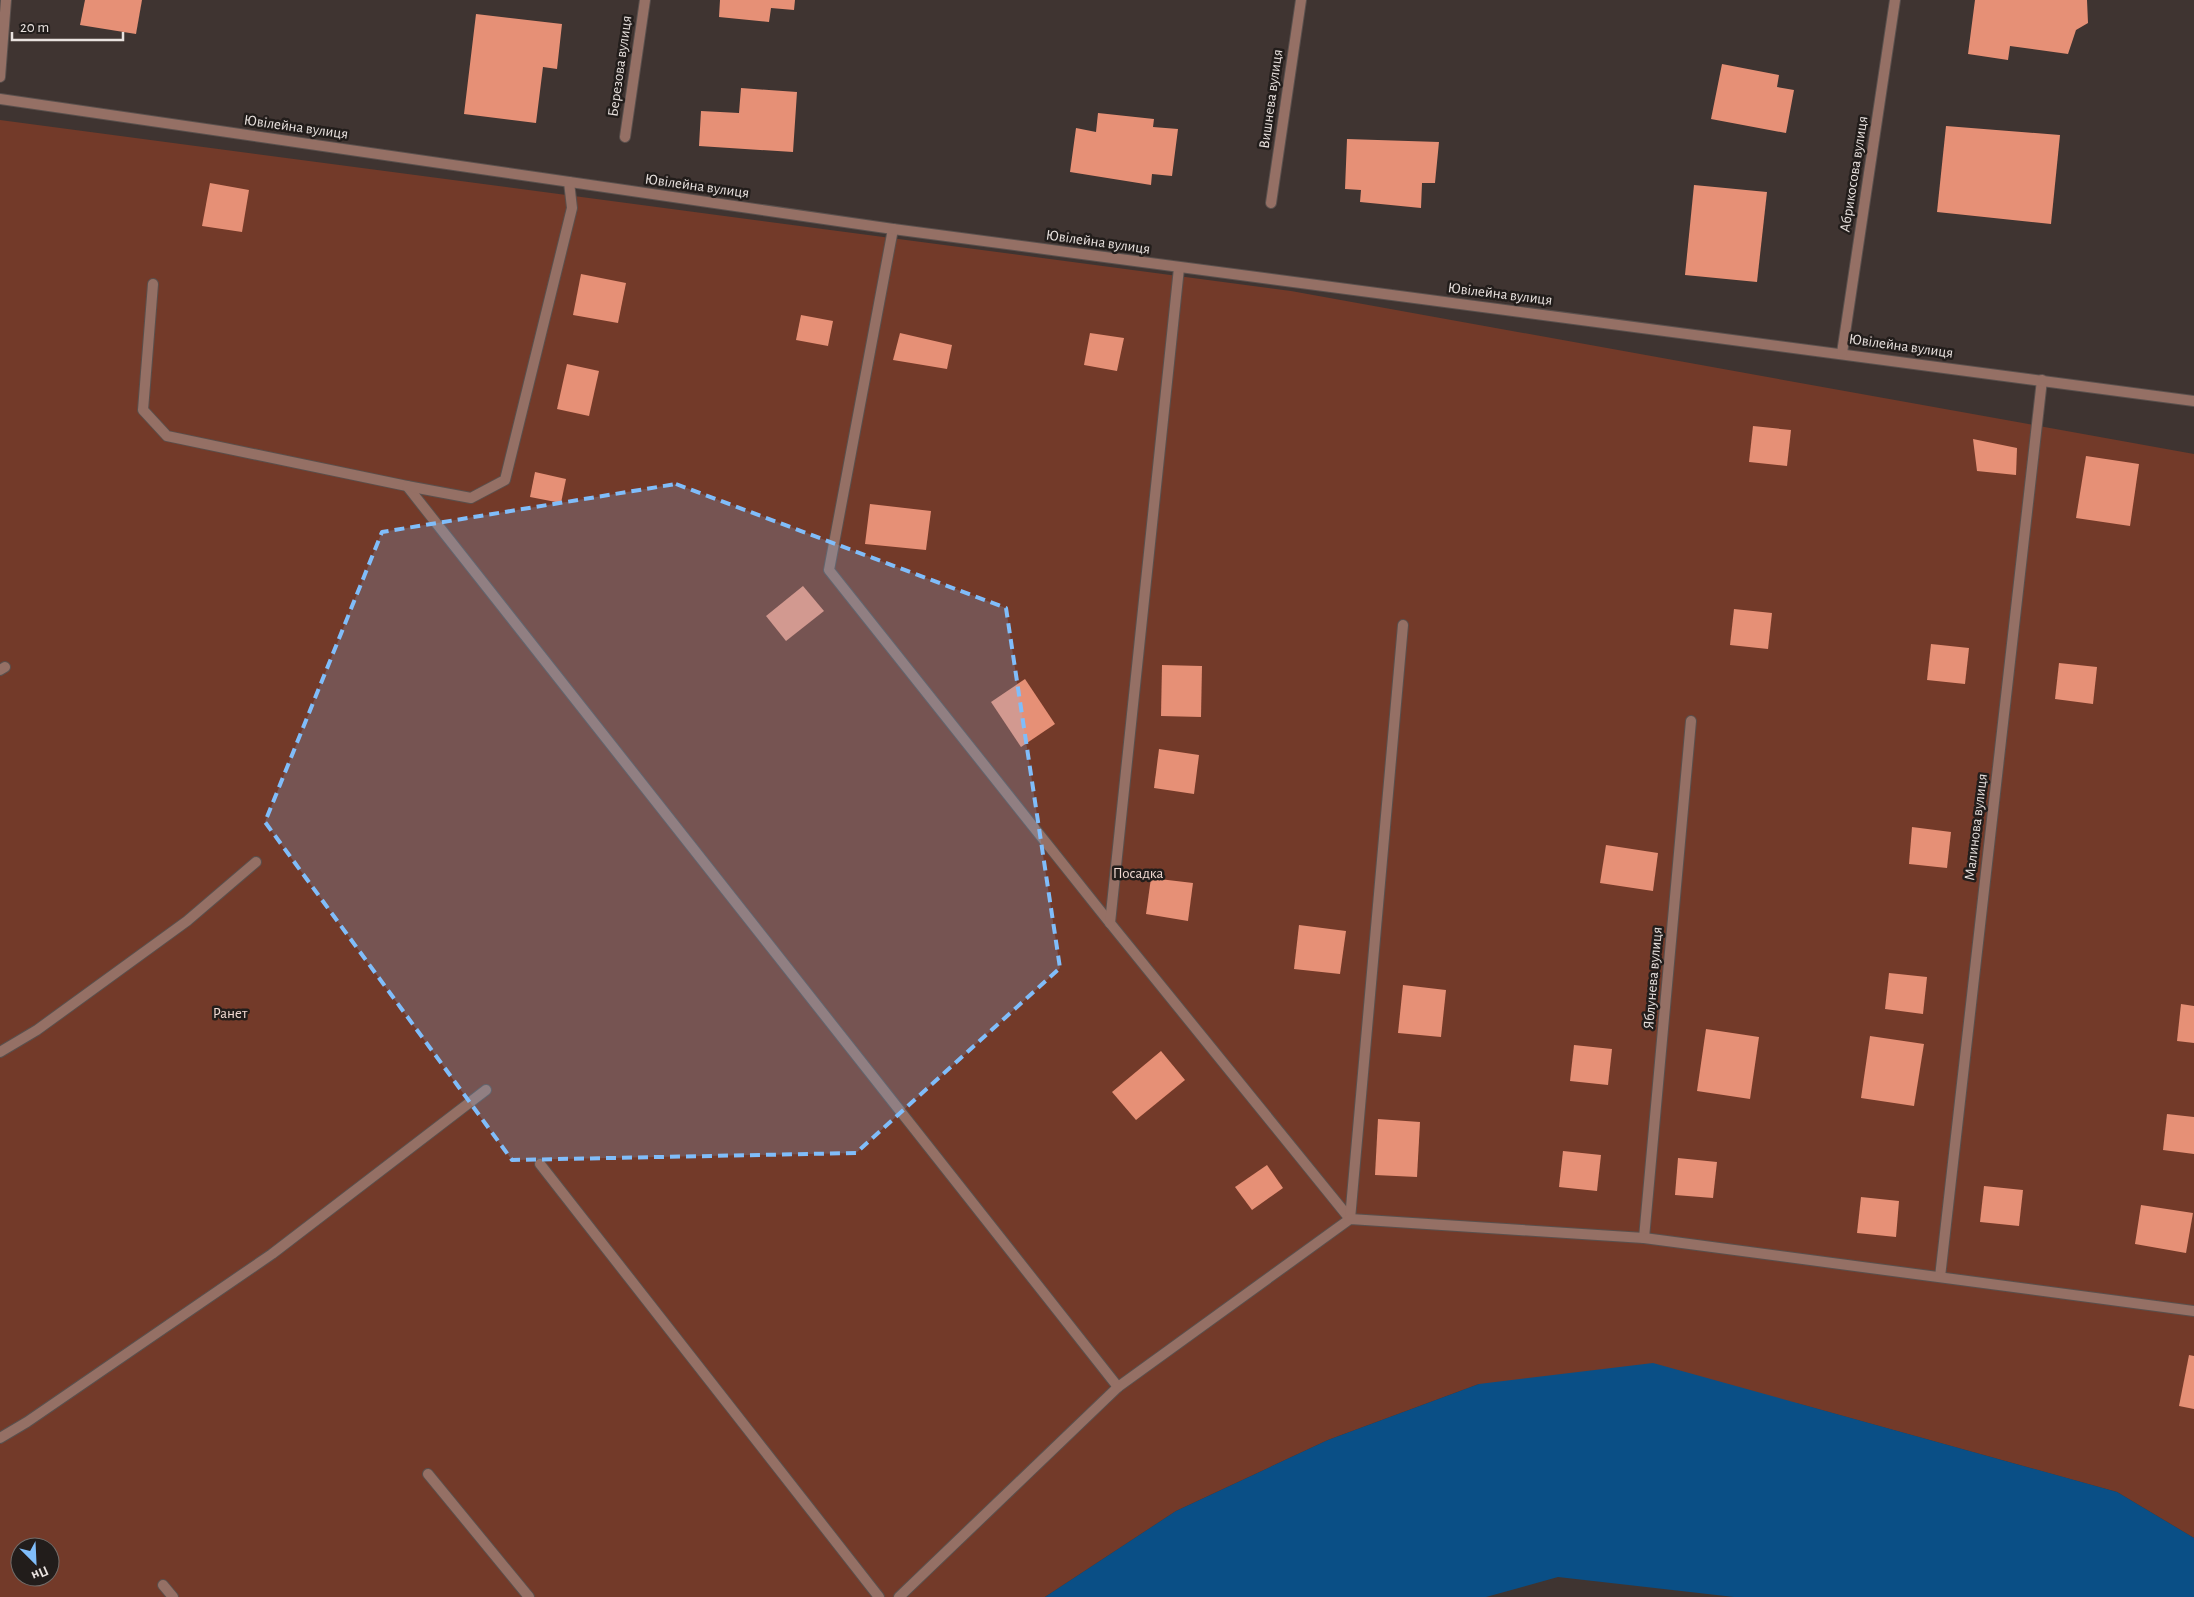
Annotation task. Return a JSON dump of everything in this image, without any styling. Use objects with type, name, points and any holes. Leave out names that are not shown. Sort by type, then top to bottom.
[{"type":"street","points":[[0,77],[6,0]]},
{"type":"street","name":"Березова вулиця","points":[[625,137],[645,0]]},
{"type":"street","name":"Вишнева вулиця","points":[[1271,203],[1301,0]]},
{"type":"street","name":"Абрикосова вулиця","points":[[1842,353],[1895,0]]},
{"type":"street","name":"Ювілейна вулиця","points":[[0,99],[893,229],[2194,401]]},
{"type":"street","points":[[153,284],[143,410],[167,436],[471,498],[505,480],[572,208],[568,182]]},
{"type":"street","points":[[893,229],[829,570],[1110,923],[1350,1219]]},
{"type":"street","points":[[1110,923],[1179,268]]},
{"type":"street","name":"Малинова вулиця","points":[[1940,1277],[2042,380]]},
{"type":"street","points":[[407,486],[1118,1387]]},
{"type":"street","points":[[1350,1219],[1403,625]]},
{"type":"street","name":"Яблунева вулиця","points":[[1644,1238],[1691,721]]},
{"type":"street","points":[[0,1052],[38,1030],[187,921],[256,862]]},
{"type":"street","points":[[0,1438],[27,1422],[272,1254],[486,1090]]},
{"type":"street","points":[[540,1164],[879,1597]]},
{"type":"street","points":[[899,1597],[1118,1387],[1350,1219],[1644,1238],[2194,1311]]},
{"type":"street","points":[[428,1474],[529,1597]]},
{"type":"street","points":[[163,1585],[172,1597]]},
{"type":"highlighted area","points":[[676,484],[1006,608],[1060,968],[856,1153],[512,1160],[265,822],[382,532]]},
{"type":"green space","name":"Посадка","points":[[0,120],[1291,291],[2194,454],[2194,1538],[2117,1492],[1796,1403],[1479,1384],[1328,1440],[1176,1511],[1045,1597],[0,1597]]},
{"type":"water","points":[[1653,1363],[2117,1492],[2194,1538],[2194,1597],[1734,1597],[1558,1577],[1486,1597],[1045,1597],[1176,1511],[1328,1440],[1479,1384]]},
{"type":"building","points":[[85,0],[142,0],[136,34],[80,25]]},
{"type":"building","points":[[720,0],[795,0],[794,10],[771,8],[769,22],[719,17]]},
{"type":"building","points":[[1975,0],[2087,0],[2088,23],[2076,30],[2068,54],[2010,46],[2008,60],[1968,54]]},
{"type":"building","points":[[476,14],[562,24],[557,69],[543,67],[536,123],[464,114]]},
{"type":"building","points":[[1722,64],[1779,75],[1777,87],[1794,90],[1786,133],[1711,119]]},
{"type":"building","points":[[741,88],[797,92],[793,152],[699,146],[701,111],[739,113]]},
{"type":"building","points":[[1098,113],[1154,119],[1153,127],[1178,129],[1172,176],[1152,174],[1151,185],[1070,172],[1076,128],[1096,132]]},
{"type":"building","points":[[1946,126],[2060,135],[2051,224],[1937,212]]},
{"type":"building","points":[[1347,139],[1439,142],[1435,183],[1422,183],[1421,208],[1360,202],[1361,190],[1345,189]]},
{"type":"building","points":[[210,183],[249,190],[242,232],[202,226]]},
{"type":"building","points":[[1694,185],[1767,192],[1757,282],[1685,275]]},
{"type":"building","points":[[581,274],[626,283],[618,323],[573,315]]},
{"type":"building","points":[[801,315],[833,321],[828,346],[796,340]]},
{"type":"building","points":[[900,333],[952,345],[947,369],[893,360]]},
{"type":"building","points":[[1090,333],[1124,338],[1117,371],[1084,365]]},
{"type":"building","points":[[567,364],[599,371],[589,416],[557,409]]},
{"type":"building","points":[[1753,426],[1791,430],[1787,466],[1749,462]]},
{"type":"building","points":[[1973,439],[2017,448],[2016,475],[1977,471]]},
{"type":"building","points":[[2086,456],[2139,464],[2130,526],[2076,518]]},
{"type":"building","points":[[535,472],[566,479],[561,503],[530,497]]},
{"type":"building","points":[[870,504],[931,511],[926,550],[865,544]]},
{"type":"building","points":[[803,586],[824,611],[786,641],[766,616]]},
{"type":"building","points":[[1734,609],[1772,613],[1768,649],[1730,645]]},
{"type":"building","points":[[1931,644],[1969,648],[1965,684],[1927,680]]},
{"type":"building","points":[[2059,663],[2097,667],[2093,704],[2055,699]]},
{"type":"building","points":[[1162,665],[1202,666],[1201,717],[1161,716]]},
{"type":"building","points":[[1025,679],[1055,724],[1021,747],[991,702]]},
{"type":"building","points":[[1159,749],[1199,755],[1194,794],[1154,788]]},
{"type":"building","points":[[1912,827],[1951,832],[1947,868],[1909,864]]},
{"type":"building","points":[[1606,845],[1658,853],[1653,891],[1600,883]]},
{"type":"building","points":[[1151,878],[1193,883],[1188,921],[1146,914]]},
{"type":"building","points":[[1299,925],[1346,931],[1340,974],[1294,969]]},
{"type":"building","points":[[1889,973],[1927,977],[1923,1014],[1885,1009]]},
{"type":"building","points":[[1403,985],[1446,990],[1441,1037],[1398,1033]]},
{"type":"building","points":[[2181,1004],[2194,1006],[2194,1043],[2177,1041]]},
{"type":"building","points":[[1706,1029],[1759,1037],[1750,1099],[1697,1091]]},
{"type":"building","points":[[1870,1036],[1924,1044],[1914,1106],[1861,1098]]},
{"type":"building","points":[[1574,1045],[1612,1049],[1608,1085],[1570,1081]]},
{"type":"building","points":[[1161,1051],[1185,1080],[1136,1120],[1112,1092]]},
{"type":"building","points":[[2167,1114],[2194,1117],[2194,1154],[2163,1150]]},
{"type":"building","points":[[1378,1119],[1420,1122],[1417,1177],[1375,1175]]},
{"type":"building","points":[[1563,1151],[1601,1155],[1597,1191],[1559,1187]]},
{"type":"building","points":[[1678,1158],[1717,1162],[1713,1198],[1675,1195]]},
{"type":"building","points":[[1267,1165],[1283,1188],[1252,1210],[1235,1187]]},
{"type":"building","points":[[1984,1186],[2023,1190],[2019,1226],[1980,1222]]},
{"type":"building","points":[[1861,1197],[1899,1201],[1896,1237],[1857,1233]]},
{"type":"building","points":[[2141,1205],[2193,1213],[2186,1253],[2135,1244]]},
{"type":"building","points":[[2189,1355],[2194,1356],[2194,1409],[2179,1406]]},
{"type":"park label","name":"Ранет","points":[[230,1013]]}]
